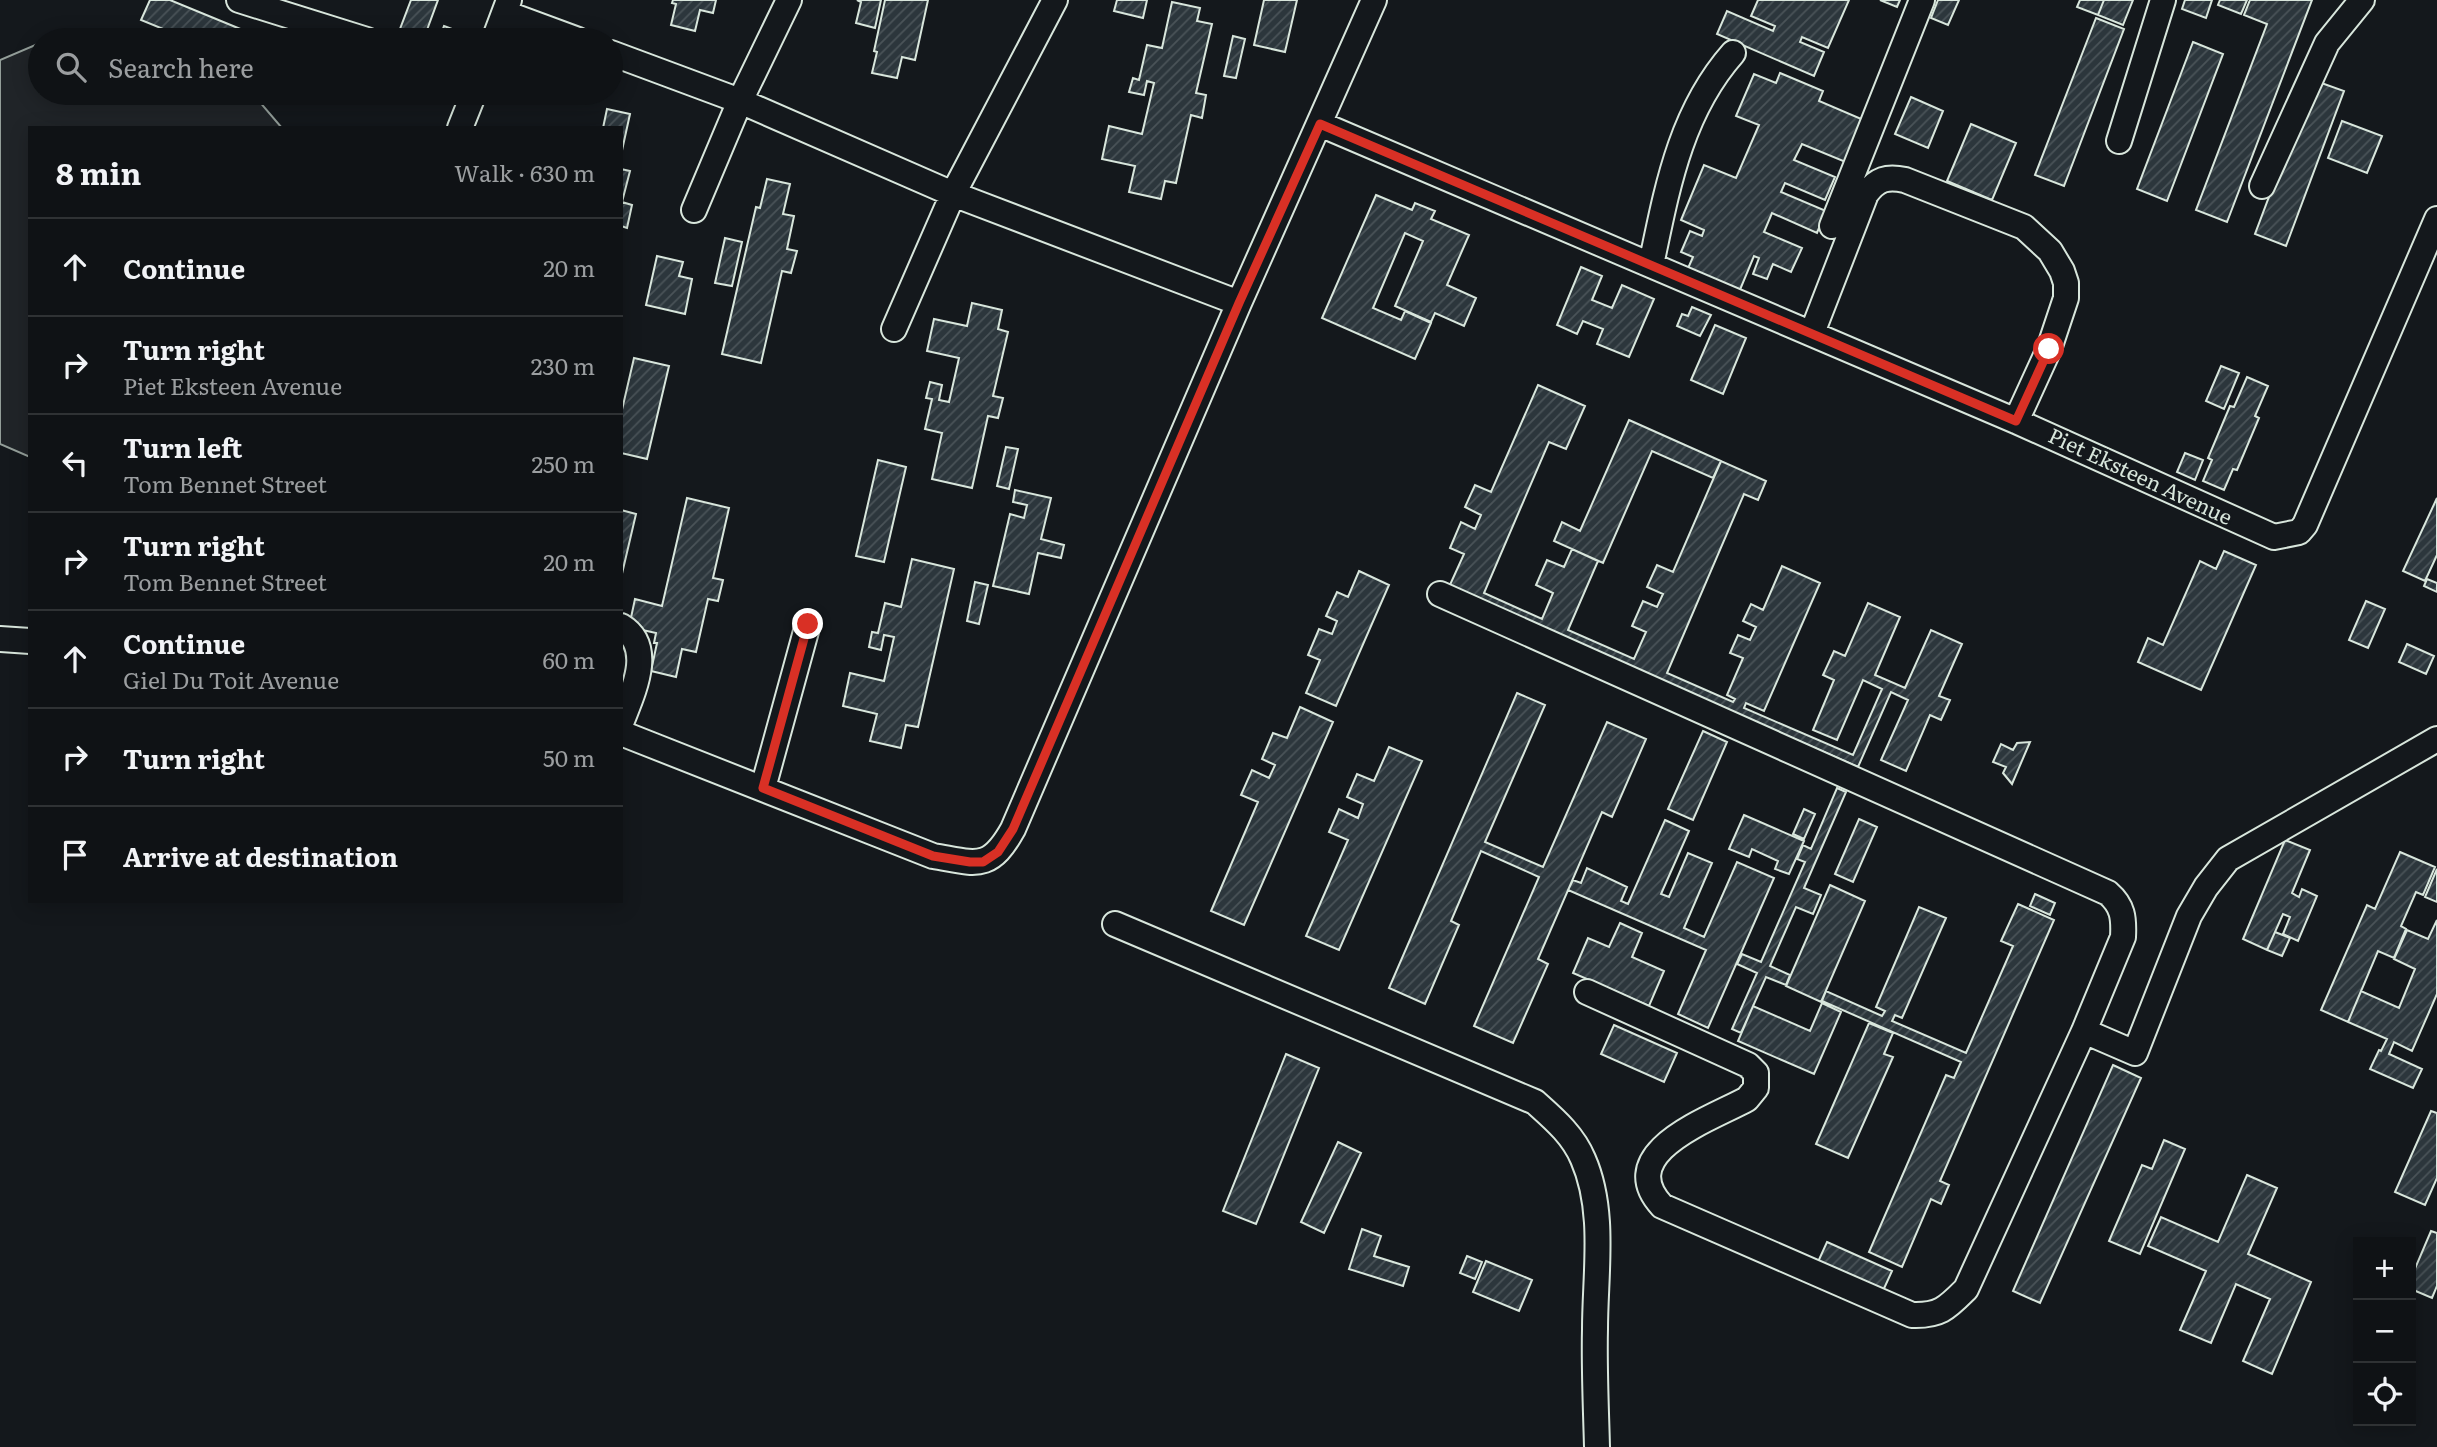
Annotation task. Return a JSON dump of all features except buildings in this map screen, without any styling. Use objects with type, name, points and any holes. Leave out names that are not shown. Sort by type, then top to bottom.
[{"type":"street","points":[[239,0],[329,28]]},
{"type":"street","points":[[694,209],[740,101],[789,0]]},
{"type":"street","points":[[894,329],[953,194],[1055,0]]},
{"type":"street","points":[[623,734],[933,856],[983,862],[998,852],[1005,843],[1239,303],[1374,0]]},
{"type":"street","points":[[1832,226],[1922,0]]},
{"type":"street","points":[[2119,141],[2163,0]]},
{"type":"street","points":[[2262,186],[2327,43],[2362,0]]},
{"type":"street","points":[[499,28],[507,6],[553,28]]},
{"type":"street","points":[[1651,265],[1673,165],[1694,109],[1713,76],[1733,53]]},
{"type":"street","points":[[623,57],[740,101],[953,194],[1239,303]]},
{"type":"street","points":[[461,126],[469,105]]},
{"type":"street","name":"Piet Eksteen Avenue","points":[[1320,124],[2016,421],[2274,537],[2299,532],[2305,526],[2437,219]]},
{"type":"street","points":[[1812,333],[1866,194],[1873,184],[1881,179],[1892,177],[1905,180],[2024,228],[2050,251],[2062,271],[2066,283],[2066,298],[2049,349],[2016,421]]},
{"type":"street","points":[[1440,594],[2108,893],[2118,901],[2122,911],[2123,937],[2084,1031],[1966,1289],[1948,1308],[1931,1316],[1912,1315],[1662,1206],[1652,1196],[1648,1183],[1655,1154],[1668,1141],[1747,1099],[1756,1088],[1756,1073],[1748,1065],[1587,992]]},
{"type":"street","points":[[763,788],[808,624]]},
{"type":"street","points":[[623,627],[630,631],[637,641],[639,654],[634,689],[623,718]]},
{"type":"street","points":[[0,639],[28,641]]},
{"type":"street","points":[[2084,1031],[2135,1054],[2189,916],[2228,859],[2437,739]]},
{"type":"street","points":[[1115,924],[1535,1102],[1564,1128],[1583,1158],[1594,1195],[1597,1240],[1597,1447]]},
{"type":"shaded area","points":[[28,48],[28,105],[262,105],[280,126],[28,126],[28,456],[0,444],[0,60]]},
{"type":"route","points":[[808,624],[763,788],[933,856],[983,862],[998,852],[1013,829],[1239,303],[1320,124],[2016,421],[2049,349]]}]
